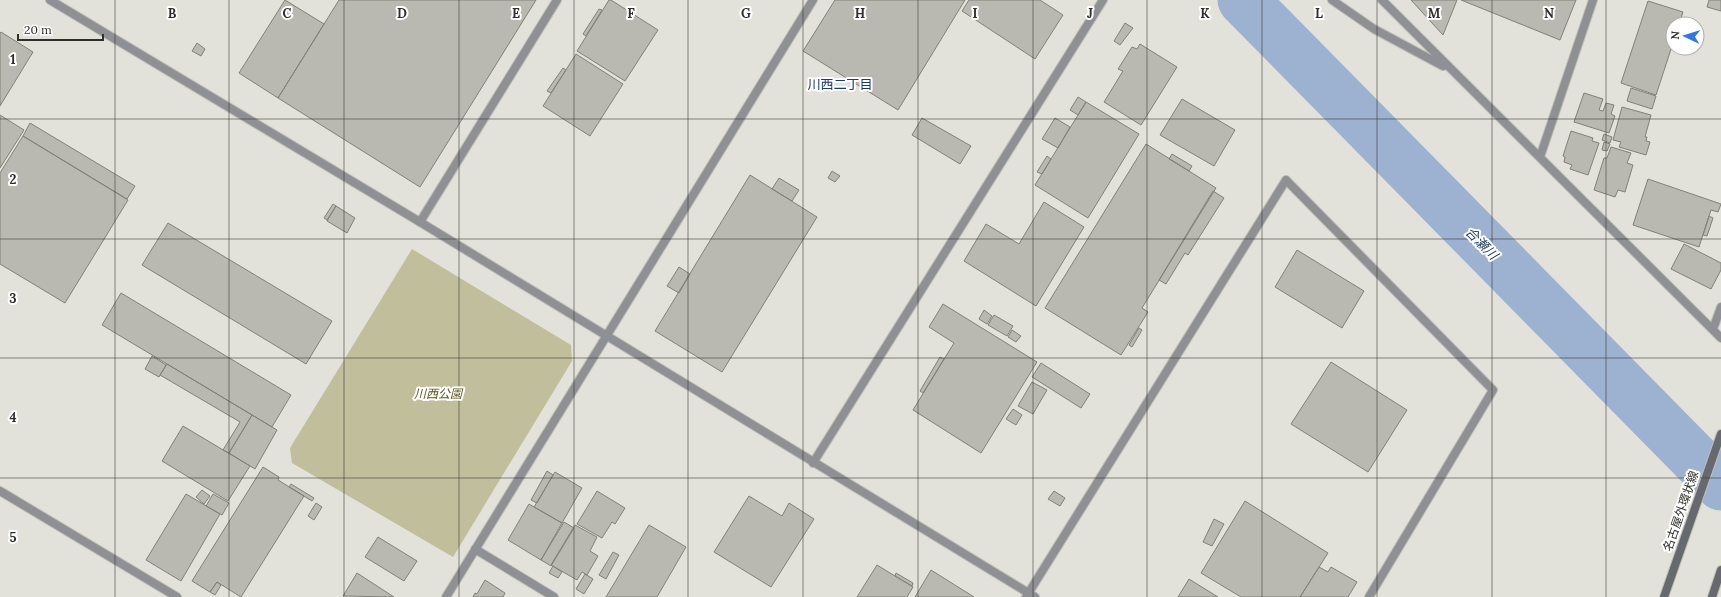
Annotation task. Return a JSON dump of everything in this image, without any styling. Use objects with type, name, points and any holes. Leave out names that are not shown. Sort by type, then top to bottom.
[{"type":"main road","name":"名古屋外環状線","points":[[1664,597],[1721,434]]},
{"type":"main road","points":[[1712,597],[1721,570]]},
{"type":"street","points":[[50,0],[420,222],[1030,596],[1286,180],[1493,390],[1369,597]]},
{"type":"street","points":[[420,222],[557,0]]},
{"type":"street","points":[[446,597],[813,0]]},
{"type":"street","points":[[813,463],[1103,0]]},
{"type":"street","points":[[1332,0],[1374,29],[1450,70]]},
{"type":"street","points":[[1382,0],[1450,70],[1540,157],[1721,338]]},
{"type":"street","points":[[1540,157],[1593,0]]},
{"type":"street","points":[[1713,329],[1721,307]]},
{"type":"street","points":[[0,490],[177,597]]},
{"type":"street","points":[[475,549],[554,597]]},
{"type":"green space","name":"川西公園","points":[[412,249],[571,345],[572,361],[453,557],[292,463],[290,448]]},
{"type":"building","points":[[285,0],[324,24],[278,98],[239,73]]},
{"type":"building","points":[[339,0],[536,0],[420,187],[278,98]]},
{"type":"building","points":[[609,0],[658,30],[625,81],[577,51]]},
{"type":"building","points":[[835,0],[965,0],[898,110],[803,51]]},
{"type":"building","points":[[969,0],[1040,0],[1063,15],[1035,59],[962,11]]},
{"type":"building","points":[[1411,0],[1457,0],[1443,35]]},
{"type":"building","points":[[1461,0],[1576,0],[1560,40]]},
{"type":"building","points":[[1709,0],[1721,0],[1721,11],[1707,7]]},
{"type":"building","points":[[1648,1],[1683,12],[1682,16],[1665,16],[1665,56],[1669,56],[1656,95],[1621,83]]},
{"type":"building","points":[[599,9],[602,10],[586,36],[583,34]]},
{"type":"building","points":[[1125,23],[1133,28],[1120,45],[1114,41]]},
{"type":"building","points":[[1,32],[33,52],[0,106],[0,33]]},
{"type":"building","points":[[197,43],[205,49],[201,56],[192,51]]},
{"type":"building","points":[[1140,44],[1177,67],[1141,125],[1104,102],[1123,71],[1118,69],[1132,47],[1137,49]]},
{"type":"building","points":[[576,54],[623,84],[590,136],[543,106]]},
{"type":"building","points":[[563,68],[566,70],[551,93],[547,91]]},
{"type":"building","points":[[1631,88],[1656,96],[1652,109],[1627,101]]},
{"type":"building","points":[[1584,93],[1603,99],[1599,110],[1603,111],[1606,103],[1614,105],[1611,114],[1615,116],[1609,133],[1574,122]]},
{"type":"building","points":[[1078,97],[1086,102],[1078,115],[1070,110]]},
{"type":"building","points":[[1182,99],[1235,130],[1214,166],[1160,135]]},
{"type":"building","points":[[1086,102],[1139,134],[1088,218],[1035,185]]},
{"type":"building","points":[[1622,107],[1651,115],[1645,137],[1647,137],[1646,141],[1650,142],[1646,155],[1619,147],[1621,142],[1613,140]]},
{"type":"building","points":[[0,115],[24,130],[0,168]]},
{"type":"building","points":[[922,118],[971,146],[960,164],[912,135]]},
{"type":"building","points":[[1055,118],[1070,127],[1058,148],[1042,139]]},
{"type":"building","points":[[30,123],[135,186],[127,199],[23,136]]},
{"type":"building","points":[[1571,131],[1593,138],[1592,141],[1599,143],[1588,175],[1570,169],[1572,165],[1564,162],[1565,157],[1563,156]]},
{"type":"building","points":[[1604,134],[1612,137],[1610,143],[1602,140]]},
{"type":"building","points":[[23,136],[128,200],[65,303],[0,264],[0,173]]},
{"type":"building","points":[[1604,142],[1610,144],[1607,151],[1602,150]]},
{"type":"building","points":[[1146,144],[1216,188],[1142,308],[1148,312],[1121,355],[1045,308]]},
{"type":"building","points":[[1611,147],[1631,153],[1627,163],[1633,165],[1625,192],[1618,190],[1615,197],[1594,190],[1604,158],[1607,158]]},
{"type":"building","points":[[1172,154],[1192,166],[1189,171],[1169,159]]},
{"type":"building","points":[[1047,156],[1051,159],[1042,174],[1037,172]]},
{"type":"building","points":[[832,171],[840,176],[835,182],[828,178]]},
{"type":"building","points":[[750,175],[817,217],[722,372],[655,331]]},
{"type":"building","points":[[779,178],[799,190],[792,201],[772,189]]},
{"type":"building","points":[[1648,179],[1721,204],[1718,212],[1711,210],[1699,247],[1633,225]]},
{"type":"building","points":[[1213,191],[1224,198],[1188,255],[1185,253],[1166,284],[1159,280]]},
{"type":"building","points":[[1044,202],[1084,227],[1036,306],[964,261],[986,224],[1019,244]]},
{"type":"building","points":[[333,204],[336,206],[327,220],[324,218]]},
{"type":"building","points":[[336,206],[355,218],[347,233],[327,221]]},
{"type":"building","points":[[1709,216],[1713,218],[1707,236],[1703,235]]},
{"type":"building","points":[[168,223],[332,321],[306,364],[142,265]]},
{"type":"building","points":[[1684,244],[1721,263],[1721,270],[1711,289],[1671,269]]},
{"type":"building","points":[[1297,250],[1364,291],[1342,328],[1275,287]]},
{"type":"building","points":[[679,267],[690,274],[679,293],[667,286]]},
{"type":"building","points":[[121,293],[291,395],[272,427],[102,325]]},
{"type":"building","points":[[943,304],[1037,362],[981,453],[913,410],[954,343],[929,327]]},
{"type":"building","points":[[984,310],[992,316],[987,324],[979,319]]},
{"type":"building","points":[[994,315],[1013,326],[1007,336],[988,325]]},
{"type":"building","points":[[1139,328],[1142,330],[1132,347],[1129,345]]},
{"type":"building","points":[[1012,330],[1021,336],[1016,342],[1008,337]]},
{"type":"building","points":[[152,356],[166,365],[159,377],[145,369]]},
{"type":"building","points":[[940,357],[944,359],[923,393],[920,391]]},
{"type":"building","points":[[1331,362],[1407,410],[1368,472],[1291,424]]},
{"type":"building","points":[[1041,363],[1090,394],[1081,408],[1032,377]]},
{"type":"building","points":[[167,364],[252,415],[229,453],[223,450],[240,422],[160,375]]},
{"type":"building","points":[[1032,382],[1047,390],[1033,414],[1018,406]]},
{"type":"building","points":[[1013,409],[1022,415],[1016,425],[1006,419]]},
{"type":"building","points":[[252,415],[277,430],[255,469],[229,453]]},
{"type":"building","points":[[183,426],[250,466],[228,501],[162,461]]},
{"type":"building","points":[[263,467],[279,477],[278,480],[304,496],[241,597],[217,582],[210,592],[192,581]]},
{"type":"building","points":[[547,471],[553,475],[537,503],[531,500]]},
{"type":"building","points":[[555,472],[582,488],[562,523],[534,507]]},
{"type":"building","points":[[291,484],[314,498],[312,501],[289,487]]},
{"type":"building","points":[[202,490],[210,496],[204,504],[196,497]]},
{"type":"building","points":[[597,491],[625,508],[615,524],[612,522],[602,538],[577,524]]},
{"type":"building","points":[[1054,491],[1065,498],[1060,506],[1048,499]]},
{"type":"building","points":[[186,494],[220,514],[181,581],[146,560]]},
{"type":"building","points":[[213,494],[229,503],[222,515],[206,506]]},
{"type":"building","points":[[749,496],[782,516],[789,503],[814,519],[771,587],[714,552]]},
{"type":"building","points":[[1245,501],[1328,553],[1300,597],[1241,597],[1201,573]]},
{"type":"building","points":[[316,503],[322,507],[314,520],[308,516]]},
{"type":"building","points":[[529,504],[562,523],[541,560],[508,540]]},
{"type":"building","points":[[1214,519],[1224,524],[1212,546],[1203,542]]},
{"type":"building","points":[[564,522],[574,528],[551,566],[541,560]]},
{"type":"building","points":[[575,525],[597,537],[590,551],[598,556],[587,575],[582,572],[577,580],[551,565]]},
{"type":"building","points":[[649,525],[686,547],[657,597],[606,597]]},
{"type":"building","points":[[378,537],[417,561],[404,581],[365,557]]},
{"type":"building","points":[[613,552],[619,555],[606,579],[599,575]]},
{"type":"building","points":[[877,565],[913,587],[907,597],[857,597]]},
{"type":"building","points":[[553,566],[562,572],[558,578],[549,573]]},
{"type":"building","points":[[1319,567],[1328,572],[1331,567],[1357,582],[1348,597],[1300,597]]},
{"type":"building","points":[[931,570],[974,597],[915,597]]},
{"type":"building","points":[[357,573],[394,597],[343,596]]},
{"type":"building","points":[[896,573],[913,583],[912,586],[895,576]]},
{"type":"building","points":[[585,574],[593,579],[584,594],[576,589]]},
{"type":"building","points":[[1189,579],[1218,597],[1178,597]]},
{"type":"building","points":[[485,580],[505,593],[503,597],[473,597],[475,593],[477,594]]},
{"type":"building","points":[[217,582],[221,585],[215,595],[210,592]]},
{"type":"waterway","name":"合瀬川","points":[[1243,0],[1721,485]]},
{"type":"district","name":"川西二丁目","points":[[840,84]]}]
